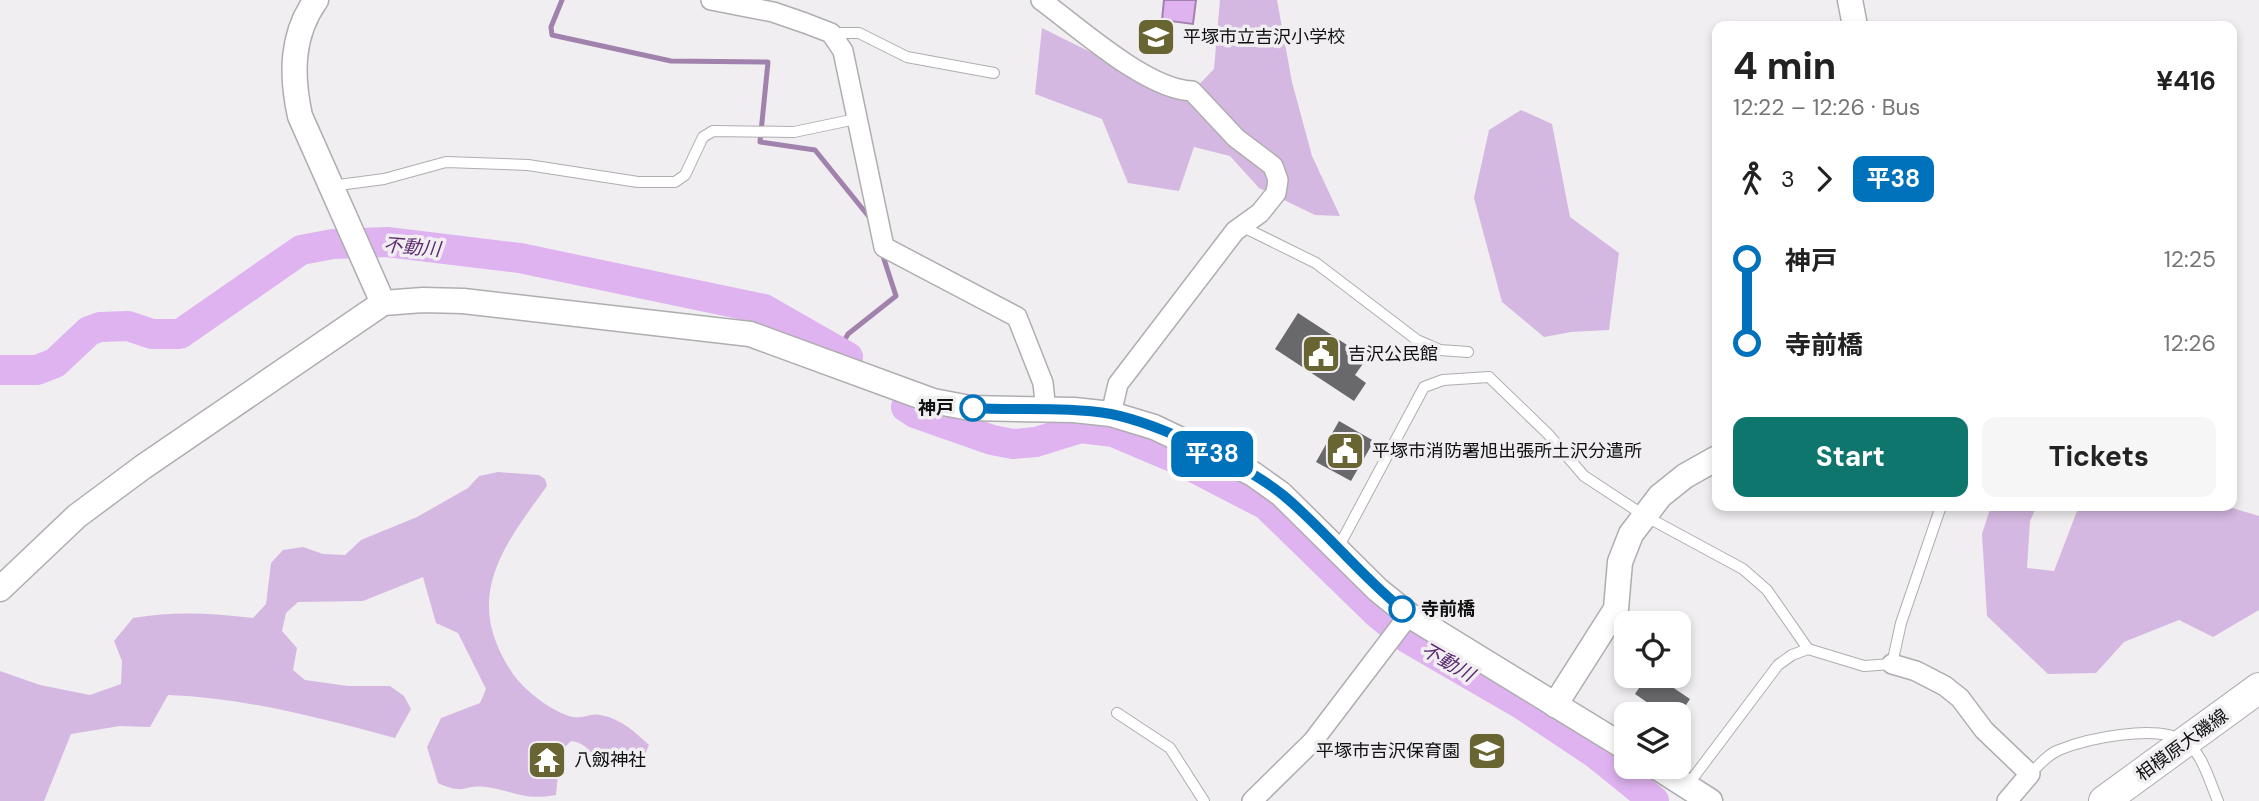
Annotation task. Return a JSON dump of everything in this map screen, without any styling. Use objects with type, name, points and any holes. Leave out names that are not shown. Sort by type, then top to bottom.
[{"type":"main road","name":"相模原大磯線","points":[[2104,801],[2259,688]]},
{"type":"street","points":[[316,0],[309,10],[294,47],[294,89],[300,116],[383,303]]},
{"type":"street","points":[[711,0],[767,5],[831,33],[843,51],[884,247],[1017,317],[1043,383],[1046,411]]},
{"type":"street","points":[[1041,0],[1148,78],[1177,91],[1192,91],[1236,138],[1273,166],[1278,180],[1276,193],[1260,213],[1240,226],[1118,384],[1111,414]]},
{"type":"street","points":[[1850,0],[1854,21]]},
{"type":"street","points":[[0,589],[88,508],[143,467],[383,303],[463,301],[750,334],[933,401],[970,408],[1074,410],[1111,414],[1154,426],[1253,474],[1281,494],[1378,590],[1409,615],[1614,741]]},
{"type":"street","points":[[1555,705],[1616,609],[1620,562],[1631,534],[1660,496],[1685,476],[1712,461]]},
{"type":"street","points":[[1252,801],[1313,741],[1409,615]]},
{"type":"street","points":[[1892,664],[1916,671],[1945,686],[1960,698],[1984,730],[2030,774],[2007,801]]},
{"type":"street","points":[[1676,779],[1710,801]]},
{"type":"lane","points":[[831,33],[859,33],[907,57],[994,73]]},
{"type":"lane","points":[[330,186],[384,179],[446,162],[528,165],[638,182],[675,182],[685,175],[704,137],[713,131],[794,132],[856,119]]},
{"type":"lane","points":[[1240,226],[1316,263],[1417,340],[1440,350],[1468,352]]},
{"type":"lane","points":[[1338,548],[1424,387],[1443,380],[1489,377],[1548,433],[1584,476],[1645,516],[1743,569],[1767,590],[1808,649]]},
{"type":"lane","points":[[1687,786],[1778,665],[1792,655],[1808,649],[1864,666],[1892,664],[1901,623],[1939,511]]},
{"type":"lane","points":[[1117,713],[1170,748],[1204,801]]},
{"type":"lane","points":[[2030,774],[2056,751],[2103,737],[2164,733],[2186,741],[2198,757],[2218,801]]},
{"type":"shaded area","points":[[1164,0],[1196,0],[1193,24],[1162,20]]},
{"type":"shaded area","points":[[1220,0],[1277,0],[1292,82],[1312,156],[1340,216],[1315,215],[1259,188],[1230,156],[1194,147],[1179,191],[1128,183],[1102,119],[1035,94],[1042,28],[1185,99],[1214,69]]},
{"type":"shaded area","points":[[1521,110],[1552,124],[1570,217],[1619,253],[1609,330],[1544,337],[1502,302],[1474,198],[1489,130]]},
{"type":"shaded area","points":[[498,472],[539,475],[545,479],[547,486],[515,531],[494,576],[489,598],[490,622],[498,647],[518,681],[548,706],[573,717],[607,717],[621,722],[633,731],[649,745],[642,761],[620,764],[603,762],[583,745],[571,741],[560,752],[556,795],[527,796],[478,786],[454,789],[438,783],[427,747],[441,718],[480,703],[486,689],[458,633],[436,623],[423,577],[363,601],[298,602],[286,613],[282,631],[297,648],[293,670],[305,680],[348,686],[390,686],[404,696],[411,709],[395,738],[311,716],[254,705],[168,695],[150,727],[120,726],[71,734],[44,801],[0,801],[0,671],[40,685],[90,695],[121,684],[122,661],[114,641],[133,618],[193,614],[253,618],[266,604],[271,563],[283,550],[303,547],[323,554],[345,555],[361,540],[417,517],[468,488],[479,476]]},
{"type":"shaded area","points":[[2237,509],[2259,516],[2259,610],[2213,637],[2179,620],[2124,642],[2096,673],[2048,674],[1987,616],[1982,534],[1989,511],[2035,511],[2030,521],[2027,568],[2054,571],[2077,511]]},
{"type":"building","name":"吉沢公民館","points":[[1298,313],[1367,358],[1355,375],[1366,383],[1354,401],[1275,349]]},
{"type":"building","name":"平塚市消防署旭出張所土沢分遣所","points":[[1339,421],[1374,441],[1351,481],[1316,462]]},
{"type":"building","points":[[1639,688],[1674,688],[1690,699],[1688,702],[1647,702],[1635,694]]},
{"type":"building","points":[[531,754],[545,754],[545,773],[530,773]]},
{"type":"waterway","points":[[562,0],[551,27],[552,35],[671,61],[768,62],[760,142],[815,150],[870,218]]},
{"type":"waterway","name":"不動川","points":[[0,370],[37,370],[55,363],[89,331],[100,327],[128,326],[152,334],[180,334],[301,250],[333,244],[387,242],[520,258],[764,309],[848,357]]},
{"type":"waterway","points":[[839,350],[848,334],[896,296],[882,253]]},
{"type":"waterway","name":"不動川","points":[[906,407],[915,413],[992,440],[1013,444],[1036,442],[1081,428],[1113,432],[1177,459],[1266,505],[1377,613],[1407,638],[1521,704],[1596,754],[1654,801]]},
{"type":"bus line","name":"平38","points":[[973,408],[1014,411],[1074,410],[1111,414],[1154,426],[1253,474],[1281,494],[1378,590],[1402,609]]},
{"type":"place","name":"平塚市立吉沢小学校","points":[[1156,37]]},
{"type":"place","name":"吉沢公民館","points":[[1321,354]]},
{"type":"place","name":"神戸","points":[[973,408]]},
{"type":"place","name":"平塚市消防署旭出張所土沢分遣所","points":[[1345,451]]},
{"type":"place","name":"寺前橋","points":[[1402,609]]},
{"type":"place","name":"平塚市吉沢保育園","points":[[1487,751]]},
{"type":"place","name":"八劔神社","points":[[547,760]]}]
